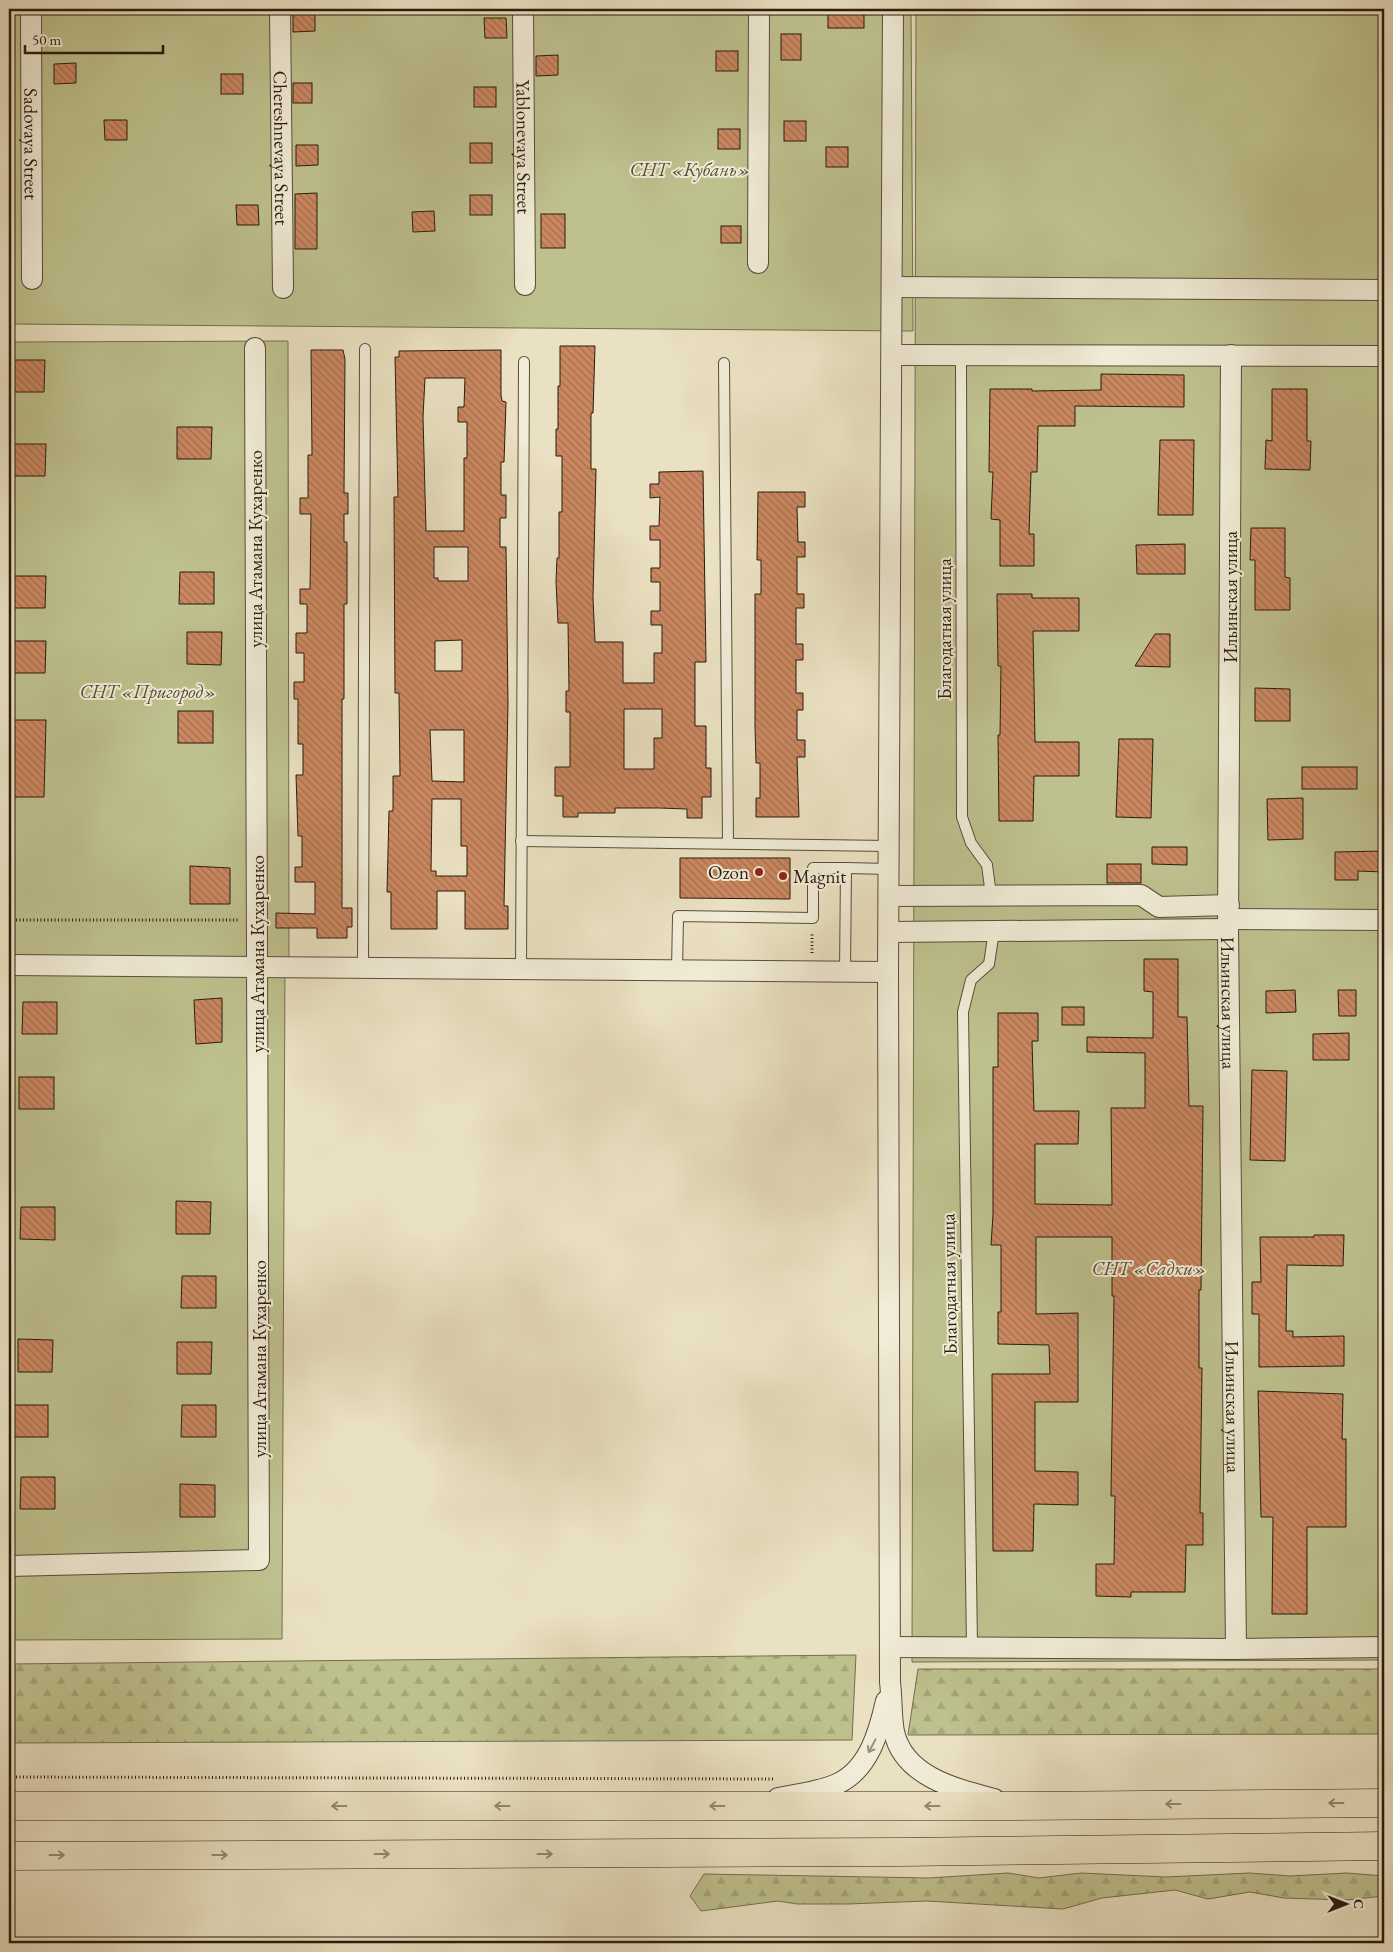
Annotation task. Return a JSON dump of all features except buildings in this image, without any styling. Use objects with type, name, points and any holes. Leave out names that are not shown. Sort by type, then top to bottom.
[{"type":"main road","points":[[9,1806],[1016,1806],[1384,1803]]},
{"type":"main road","points":[[9,1856],[901,1852],[1384,1846]]},
{"type":"street","name":"Sadovaya Street","points":[[32,9],[32,279]]},
{"type":"street","name":"Chereshnevaya Street","points":[[280,9],[282,288]]},
{"type":"street","name":"Yablonevaya Street","points":[[523,9],[525,285]]},
{"type":"street","points":[[758,263],[759,9]]},
{"type":"street","points":[[893,9],[888,972],[890,1682],[894,1732],[902,1751],[912,1766],[962,1790],[1016,1806]]},
{"type":"street","points":[[892,287],[1384,290]]},
{"type":"street","name":"улица Атамана Кухаренко","points":[[9,1566],[259,1560],[255,348]]},
{"type":"street","points":[[892,355],[1384,356]]},
{"type":"street","name":"Ильинская улица","points":[[1231,355],[1228,918],[1236,1650]]},
{"type":"street","points":[[889,896],[1141,895],[1159,907],[1228,918]]},
{"type":"street","points":[[889,932],[994,931],[1228,918],[1384,920]]},
{"type":"street","points":[[9,965],[888,972]]},
{"type":"street","points":[[890,1647],[972,1646],[1236,1650],[1384,1646]]},
{"type":"street","points":[[743,1806],[838,1783],[858,1769],[880,1731],[890,1682]]},
{"type":"lane","points":[[363,969],[365,349]]},
{"type":"lane","name":"Благодатная улица","points":[[961,355],[962,818],[970,842],[987,866],[991,896]]},
{"type":"lane","points":[[521,970],[524,362]]},
{"type":"lane","points":[[724,363],[728,843]]},
{"type":"lane","points":[[521,841],[889,846]]},
{"type":"lane","points":[[677,971],[678,916],[812,918],[813,868],[889,869]]},
{"type":"lane","points":[[845,972],[846,868]]},
{"type":"lane","name":"Благодатная улица","points":[[972,1646],[963,1012],[970,980],[990,964],[994,931]]},
{"type":"path","points":[[9,920],[256,920]]},
{"type":"path","points":[[9,1777],[783,1779]]},
{"type":"green space","name":"СНТ «Кубань»","points":[[9,9],[911,9],[913,331],[9,324]]},
{"type":"green space","name":"СНТ «Садки»","points":[[916,9],[1384,9],[1384,1660],[912,1662]]},
{"type":"green space","name":"СНТ «Пригород»","points":[[288,341],[289,956],[285,968],[282,1639],[9,1640],[9,342]]},
{"type":"green space","points":[[856,1655],[852,1740],[9,1743],[9,1664]]},
{"type":"green space","points":[[918,1669],[1384,1669],[1384,1734],[908,1735]]},
{"type":"green space","points":[[1008,1873],[1039,1878],[1081,1873],[1166,1877],[1249,1873],[1290,1876],[1347,1873],[1384,1876],[1384,1896],[1346,1900],[1284,1898],[1250,1892],[1208,1899],[1175,1890],[1102,1898],[1063,1909],[926,1901],[797,1904],[778,1901],[701,1911],[690,1896],[704,1874],[929,1878]]},
{"type":"place","name":"Ozon","points":[[759,872]]},
{"type":"place","name":"Magnit","points":[[783,876]]}]
